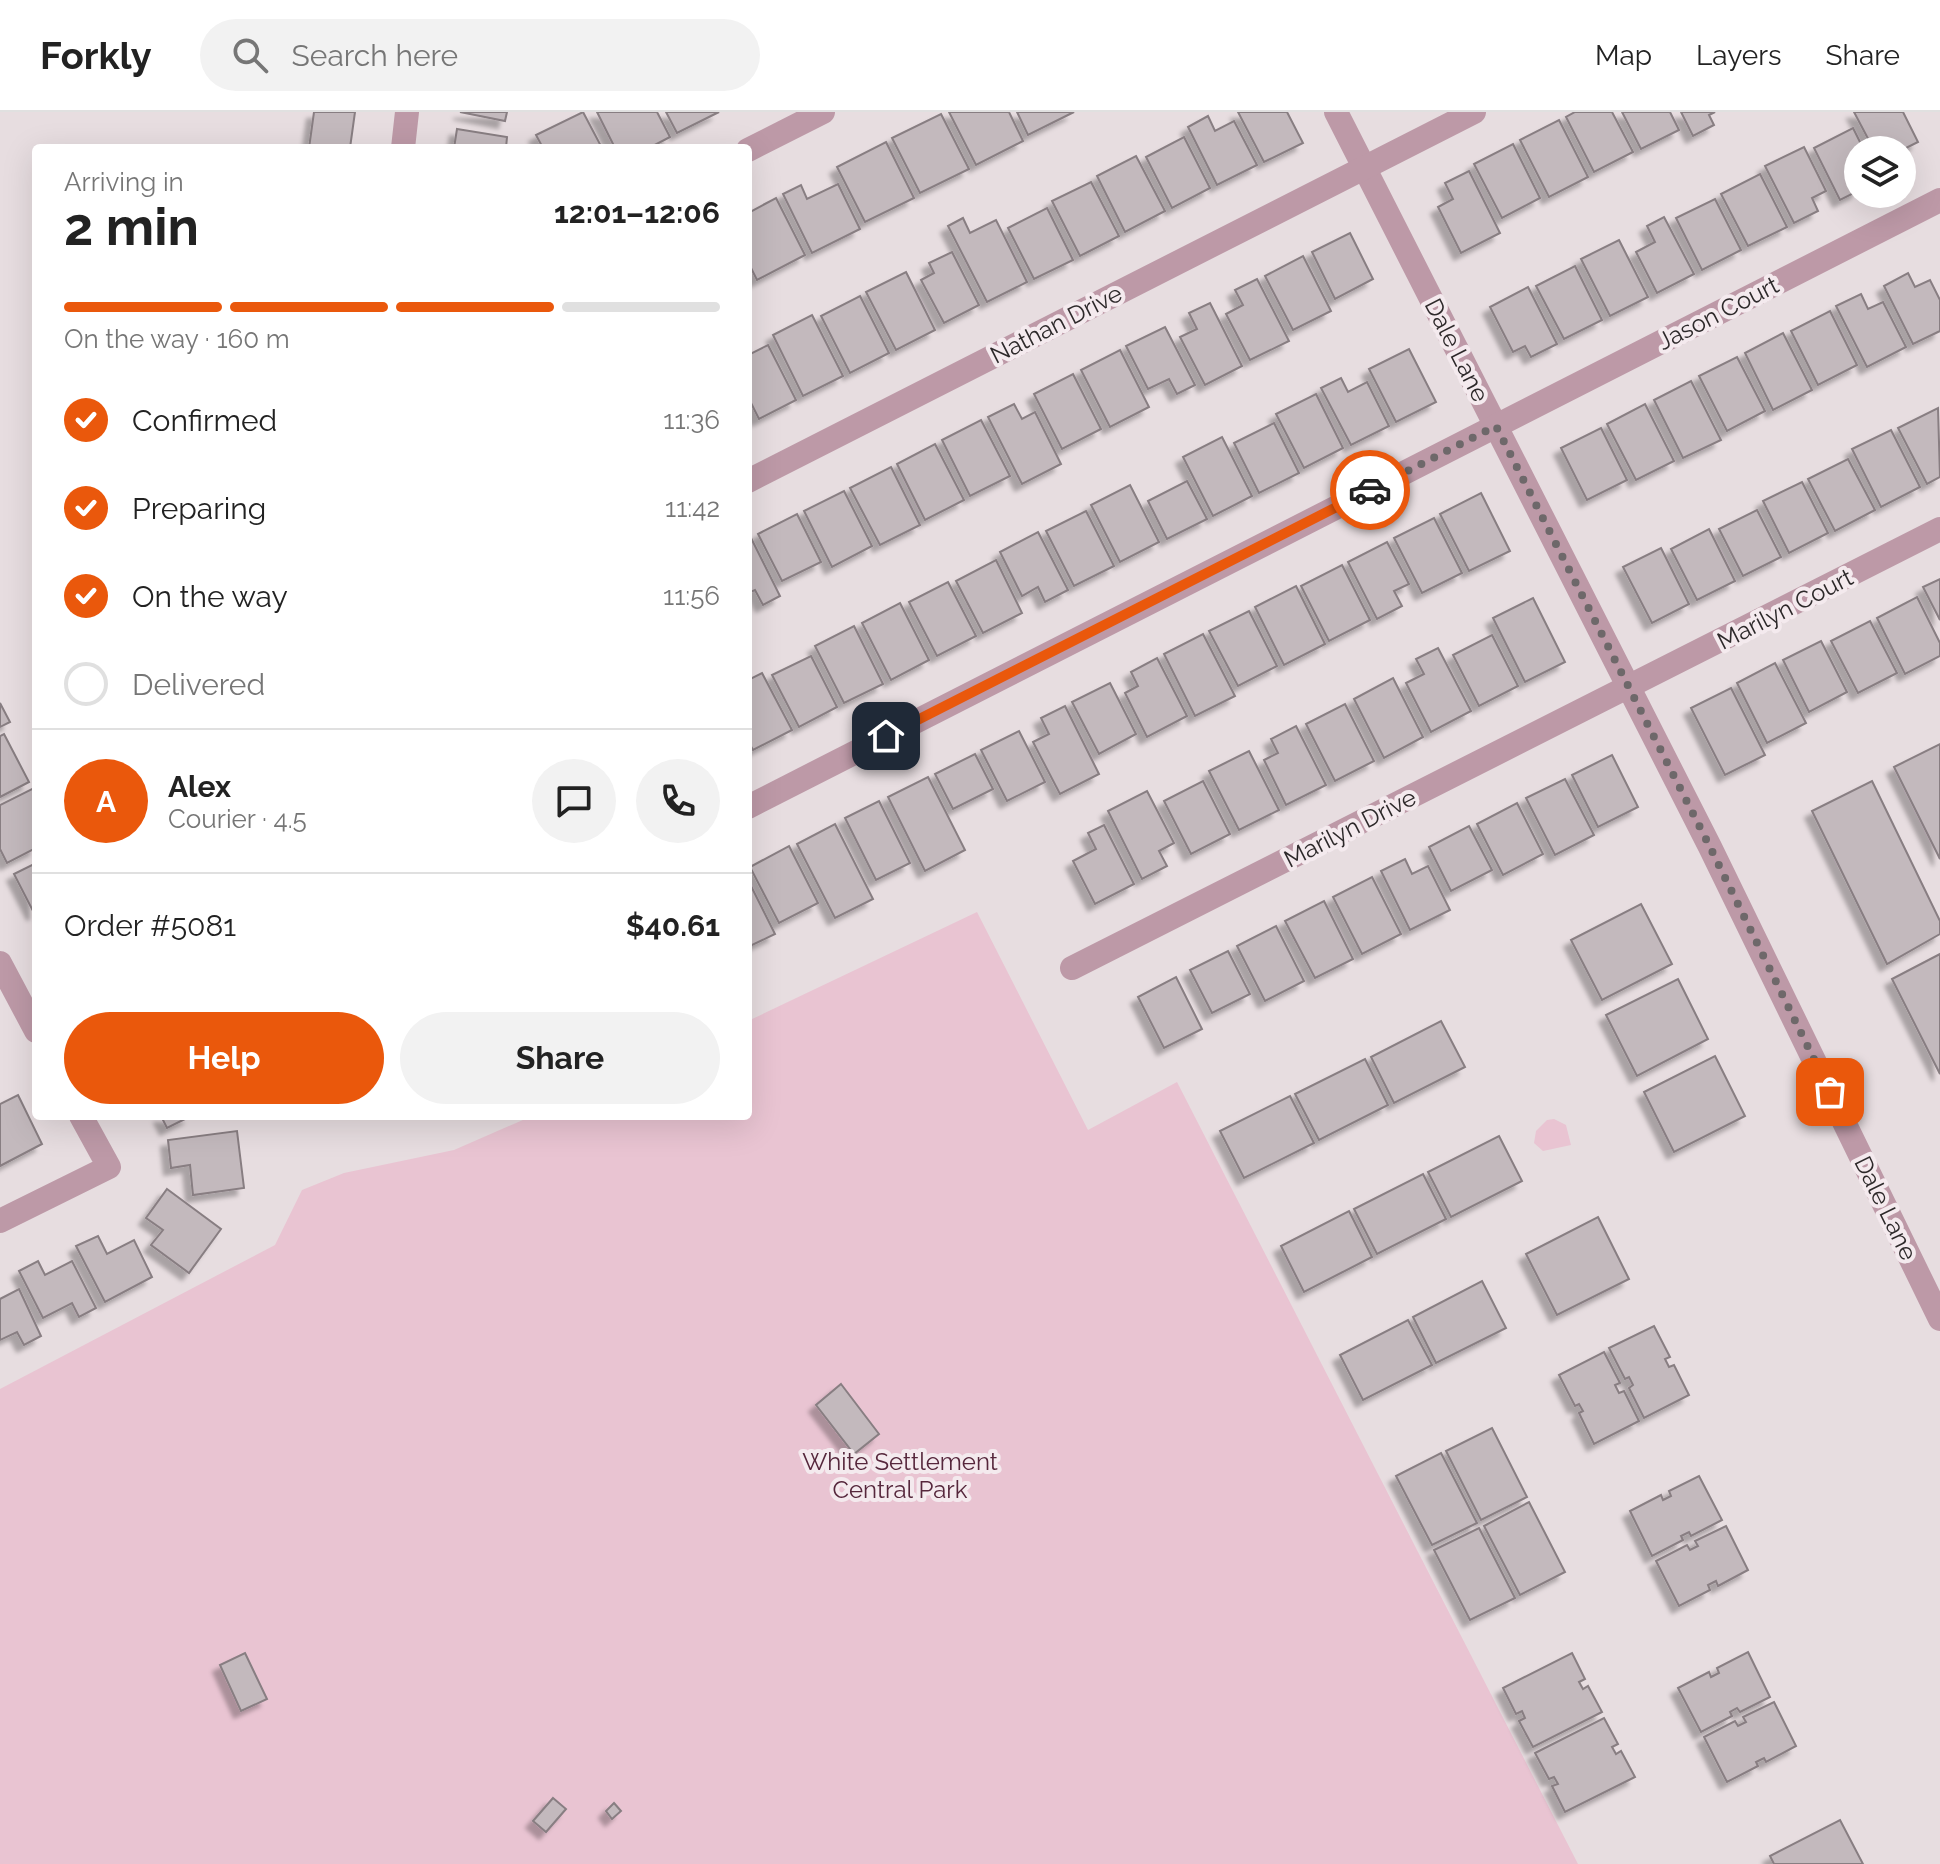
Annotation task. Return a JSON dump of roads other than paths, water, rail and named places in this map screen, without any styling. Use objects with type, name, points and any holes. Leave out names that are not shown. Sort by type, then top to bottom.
[{"type":"street","points":[[403,144],[407,112]]},
{"type":"street","points":[[752,148],[823,112]]},
{"type":"street","name":"Dale Lane","points":[[1336,112],[1629,688],[1940,1319]]},
{"type":"street","name":"Nathan Drive","points":[[752,479],[1474,112]]},
{"type":"street","name":"Jason Court","points":[[752,805],[1940,200]]},
{"type":"street","name":"Marilyn Court","points":[[1629,688],[1940,529]]},
{"type":"street","name":"Marilyn Drive","points":[[1072,968],[1629,688]]},
{"type":"street","points":[[0,963],[32,1023]]},
{"type":"street","points":[[0,1221],[109,1167],[83,1120]]},
{"type":"park label","name":"White Settlement Central Park","points":[[900,1475]]}]
